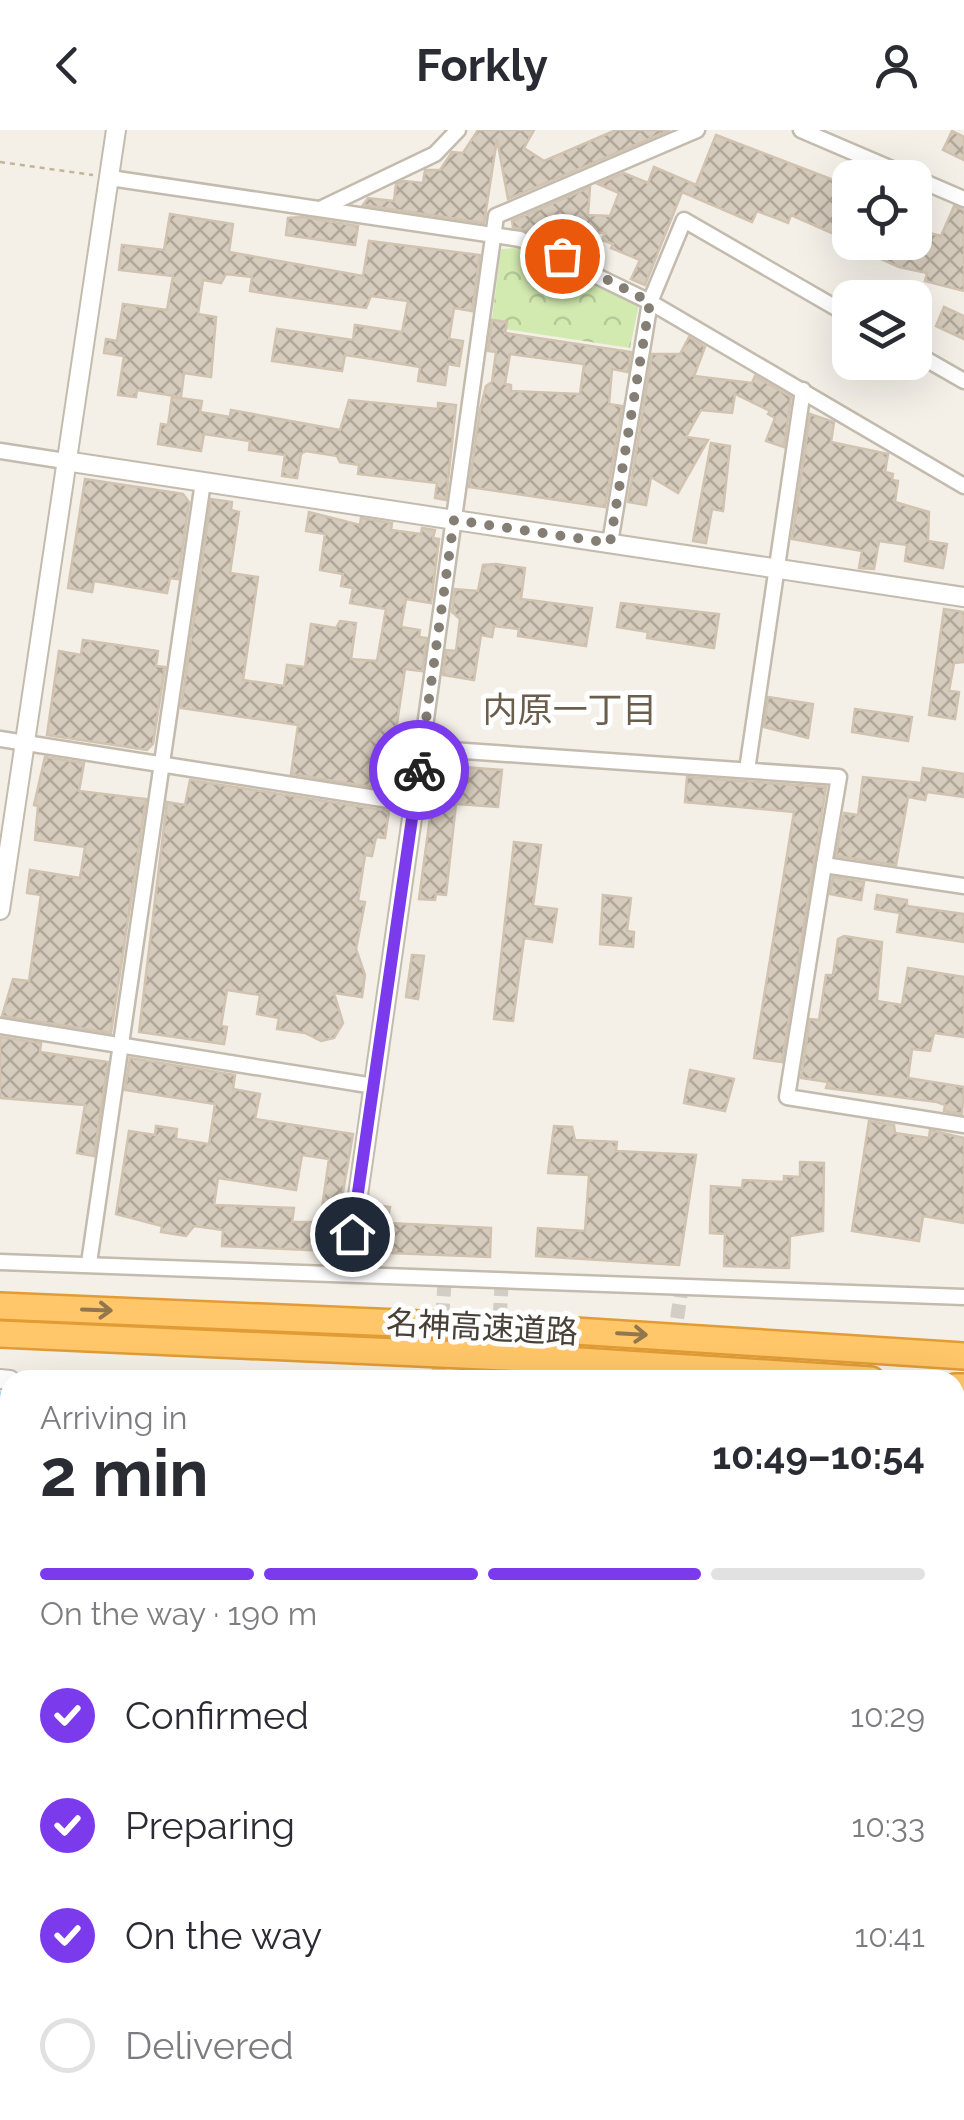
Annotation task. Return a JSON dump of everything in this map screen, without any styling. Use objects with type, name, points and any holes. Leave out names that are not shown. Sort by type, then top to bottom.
[{"type":"highway","name":"名神高速道路","points":[[0,1306],[964,1353]]},
{"type":"highway","name":"名神高速道路","points":[[0,1334],[685,1370]]},
{"type":"highway","points":[[51,1336],[127,1348],[511,1370]]},
{"type":"street","points":[[0,910],[116,130]]},
{"type":"street","points":[[322,209],[435,154],[458,130]]},
{"type":"street","points":[[347,1272],[496,216],[697,130]]},
{"type":"street","points":[[801,130],[872,160]]},
{"type":"street","points":[[110,178],[520,239],[562,256],[650,302],[964,486]]},
{"type":"street","points":[[932,186],[964,199]]},
{"type":"street","points":[[610,543],[650,302],[684,220],[832,306]]},
{"type":"street","points":[[932,363],[964,382]]},
{"type":"street","points":[[747,770],[803,390]]},
{"type":"street","points":[[0,451],[964,597]]},
{"type":"street","points":[[89,1263],[203,482]]},
{"type":"street","points":[[0,739],[414,804]]},
{"type":"street","points":[[422,748],[839,777],[787,1097],[964,1124]]},
{"type":"street","points":[[824,865],[964,886]]},
{"type":"street","points":[[0,1026],[374,1086]]},
{"type":"street","points":[[0,1262],[964,1297]]},
{"type":"path","points":[[0,162],[110,178]]},
{"type":"green space","points":[[517,248],[639,304],[630,348],[491,327],[501,249]]},
{"type":"building","points":[[478,130],[534,130],[524,148],[544,161],[616,130],[670,130],[508,199],[497,139],[484,223],[363,205],[368,198],[394,201],[396,184],[404,181],[423,183],[425,170],[440,170],[452,152],[463,153]]},
{"type":"building","points":[[952,131],[964,137],[964,160],[943,150]]},
{"type":"building","points":[[716,135],[832,179],[832,233],[791,215],[788,223],[757,211],[752,222],[682,192],[645,285],[631,279],[640,260],[611,248],[613,244],[602,240],[605,233],[568,231],[569,223],[527,231],[513,227],[512,221],[590,187],[588,215],[610,216],[619,193],[598,184],[624,173],[648,183],[654,167],[696,185]]},
{"type":"building","points":[[954,206],[964,210],[964,291],[932,283],[925,280],[927,273],[883,260],[932,260],[932,234],[941,236]]},
{"type":"building","points":[[170,214],[233,224],[229,252],[363,276],[369,241],[480,255],[472,311],[454,308],[449,339],[463,341],[459,366],[448,364],[445,385],[418,381],[420,367],[345,355],[342,371],[272,361],[277,329],[353,340],[355,325],[402,332],[408,301],[371,296],[366,308],[288,297],[250,291],[252,277],[226,274],[221,283],[203,280],[198,314],[216,317],[211,377],[184,373],[181,397],[137,390],[136,397],[118,395],[124,356],[104,353],[106,339],[117,341],[123,304],[167,310],[173,276],[119,270],[122,245],[164,250]]},
{"type":"building","points":[[288,218],[358,226],[355,245],[286,235]]},
{"type":"building","points":[[944,307],[964,316],[964,339],[936,326]]},
{"type":"building","points":[[492,320],[507,322],[505,333],[631,352],[628,372],[612,369],[609,404],[622,406],[605,507],[469,487],[480,410],[486,386],[492,382],[496,352],[488,351]],"holes":[[[510,354],[584,364],[580,394],[511,391],[511,385],[505,384]]]},
{"type":"building","points":[[689,337],[705,347],[694,376],[752,383],[755,376],[791,397],[784,447],[766,441],[775,418],[768,414],[770,411],[735,394],[732,413],[701,410],[686,437],[708,440],[678,493],[651,477],[646,505],[628,502],[652,354],[680,354]]},
{"type":"building","points":[[172,397],[202,401],[200,412],[230,417],[231,410],[340,430],[349,400],[438,409],[438,403],[456,405],[446,500],[435,498],[437,483],[358,474],[359,465],[340,462],[337,456],[306,451],[301,454],[297,478],[282,476],[285,455],[249,450],[250,441],[204,434],[201,451],[158,444],[161,424],[168,425]]},
{"type":"building","points":[[810,414],[834,422],[831,442],[888,454],[885,472],[898,481],[895,502],[929,512],[928,541],[947,544],[943,568],[905,561],[907,545],[879,541],[874,569],[859,568],[862,551],[792,539]]},
{"type":"building","points":[[711,443],[730,446],[723,511],[712,509],[706,543],[693,541]]},
{"type":"building","points":[[85,479],[183,494],[189,502],[178,579],[170,578],[167,593],[94,581],[92,592],[68,588]]},
{"type":"building","points":[[211,499],[232,502],[231,510],[239,512],[230,573],[258,577],[243,680],[284,686],[287,665],[305,667],[311,624],[336,628],[340,621],[356,623],[351,659],[377,661],[386,609],[350,603],[353,588],[341,586],[343,574],[320,570],[325,534],[306,531],[309,512],[360,525],[361,518],[392,523],[391,530],[421,534],[422,528],[435,530],[433,538],[439,539],[431,603],[406,599],[401,627],[420,630],[419,637],[427,638],[422,671],[405,669],[390,771],[375,768],[372,787],[291,774],[298,725],[181,708]]},
{"type":"building","points":[[483,565],[525,568],[521,599],[592,608],[586,646],[518,636],[519,629],[494,626],[492,637],[481,635],[474,680],[443,675],[446,650],[456,651],[460,619],[452,612],[455,589],[478,591]]},
{"type":"building","points":[[621,603],[719,614],[714,648],[647,638],[648,632],[617,627]]},
{"type":"building","points":[[944,609],[964,612],[964,662],[954,663],[949,691],[959,692],[955,719],[929,715]]},
{"type":"building","points":[[83,640],[158,651],[156,666],[165,667],[153,744],[147,750],[47,735],[59,651],[81,655]]},
{"type":"building","points":[[768,697],[813,704],[808,738],[764,727]]},
{"type":"building","points":[[855,709],[912,717],[908,741],[852,732]]},
{"type":"building","points":[[45,757],[84,763],[79,791],[146,799],[111,1033],[2,1016],[13,979],[29,981],[41,895],[27,893],[30,870],[80,878],[85,847],[35,840],[38,806],[34,805]]},
{"type":"building","points":[[437,765],[502,770],[498,807],[456,804],[446,895],[436,894],[435,900],[419,899]]},
{"type":"building","points":[[923,768],[964,774],[964,797],[927,792],[925,800],[908,797],[896,865],[836,856],[844,813],[858,815],[863,777],[921,783]]},
{"type":"building","points":[[687,777],[826,787],[782,1062],[754,1058],[794,812],[685,802]]},
{"type":"building","points":[[190,780],[389,811],[385,838],[376,837],[372,856],[365,855],[358,901],[365,902],[356,949],[365,975],[362,997],[334,993],[343,1023],[334,1038],[321,1041],[305,1033],[277,1029],[279,1018],[257,1014],[260,995],[227,990],[221,1026],[227,1027],[224,1044],[139,1032],[167,802],[185,805]]},
{"type":"building","points":[[514,842],[541,845],[533,906],[557,909],[552,942],[524,938],[513,1021],[494,1019]]},
{"type":"building","points":[[833,877],[864,882],[861,900],[830,894]]},
{"type":"building","points":[[603,895],[631,898],[627,931],[634,932],[633,947],[600,944]]},
{"type":"building","points":[[877,895],[907,900],[907,906],[964,914],[964,942],[897,932],[900,913],[875,909]]},
{"type":"building","points":[[844,936],[882,942],[877,1001],[902,1005],[908,968],[964,977],[964,1037],[934,1033],[930,1051],[912,1049],[908,1078],[964,1087],[962,1114],[944,1111],[945,1105],[937,1102],[826,1088],[828,1082],[801,1078],[810,1019],[819,1020],[826,975],[833,975],[838,939]]},
{"type":"building","points":[[412,955],[424,956],[418,999],[406,997]]},
{"type":"building","points":[[0,1037],[41,1043],[40,1052],[108,1062],[94,1156],[77,1153],[85,1105],[0,1098]]},
{"type":"building","points":[[130,1058],[235,1075],[233,1089],[260,1094],[255,1119],[353,1134],[334,1244],[327,1244],[327,1251],[222,1246],[223,1230],[194,1226],[186,1236],[161,1232],[162,1226],[116,1214],[129,1131],[155,1135],[156,1126],[177,1129],[176,1139],[209,1144],[215,1104],[125,1090]],"holes":[[[302,1155],[329,1159],[320,1222],[292,1222],[294,1208],[214,1205],[218,1178],[296,1190]]]},
{"type":"building","points":[[690,1070],[734,1079],[725,1111],[684,1103]]},
{"type":"building","points":[[869,1121],[894,1125],[895,1133],[929,1138],[930,1130],[964,1138],[964,1223],[923,1216],[919,1241],[852,1231]]},
{"type":"building","points":[[554,1126],[572,1127],[575,1140],[617,1142],[616,1151],[696,1155],[679,1265],[536,1256],[538,1228],[585,1231],[589,1175],[548,1173]]},
{"type":"building","points":[[800,1162],[824,1163],[823,1231],[790,1236],[789,1268],[724,1266],[725,1234],[710,1233],[711,1186],[742,1188],[743,1180],[784,1182],[784,1176],[800,1177]]},
{"type":"building","points":[[376,1205],[390,1207],[387,1223],[491,1228],[490,1257],[367,1252],[368,1223],[373,1223]]},
{"type":"tunnel","points":[[439,1370],[445,1275]]},
{"type":"tunnel","points":[[497,1370],[502,1278]]},
{"type":"tunnel","points":[[674,1339],[682,1286]]},
{"type":"way so far","points":[[419,770],[454,520],[610,543],[650,302],[562,256]]},
{"type":"district","name":"内原一丁目","points":[[570,709]]},
{"type":"route","points":[[352,1234],[419,770]]}]
